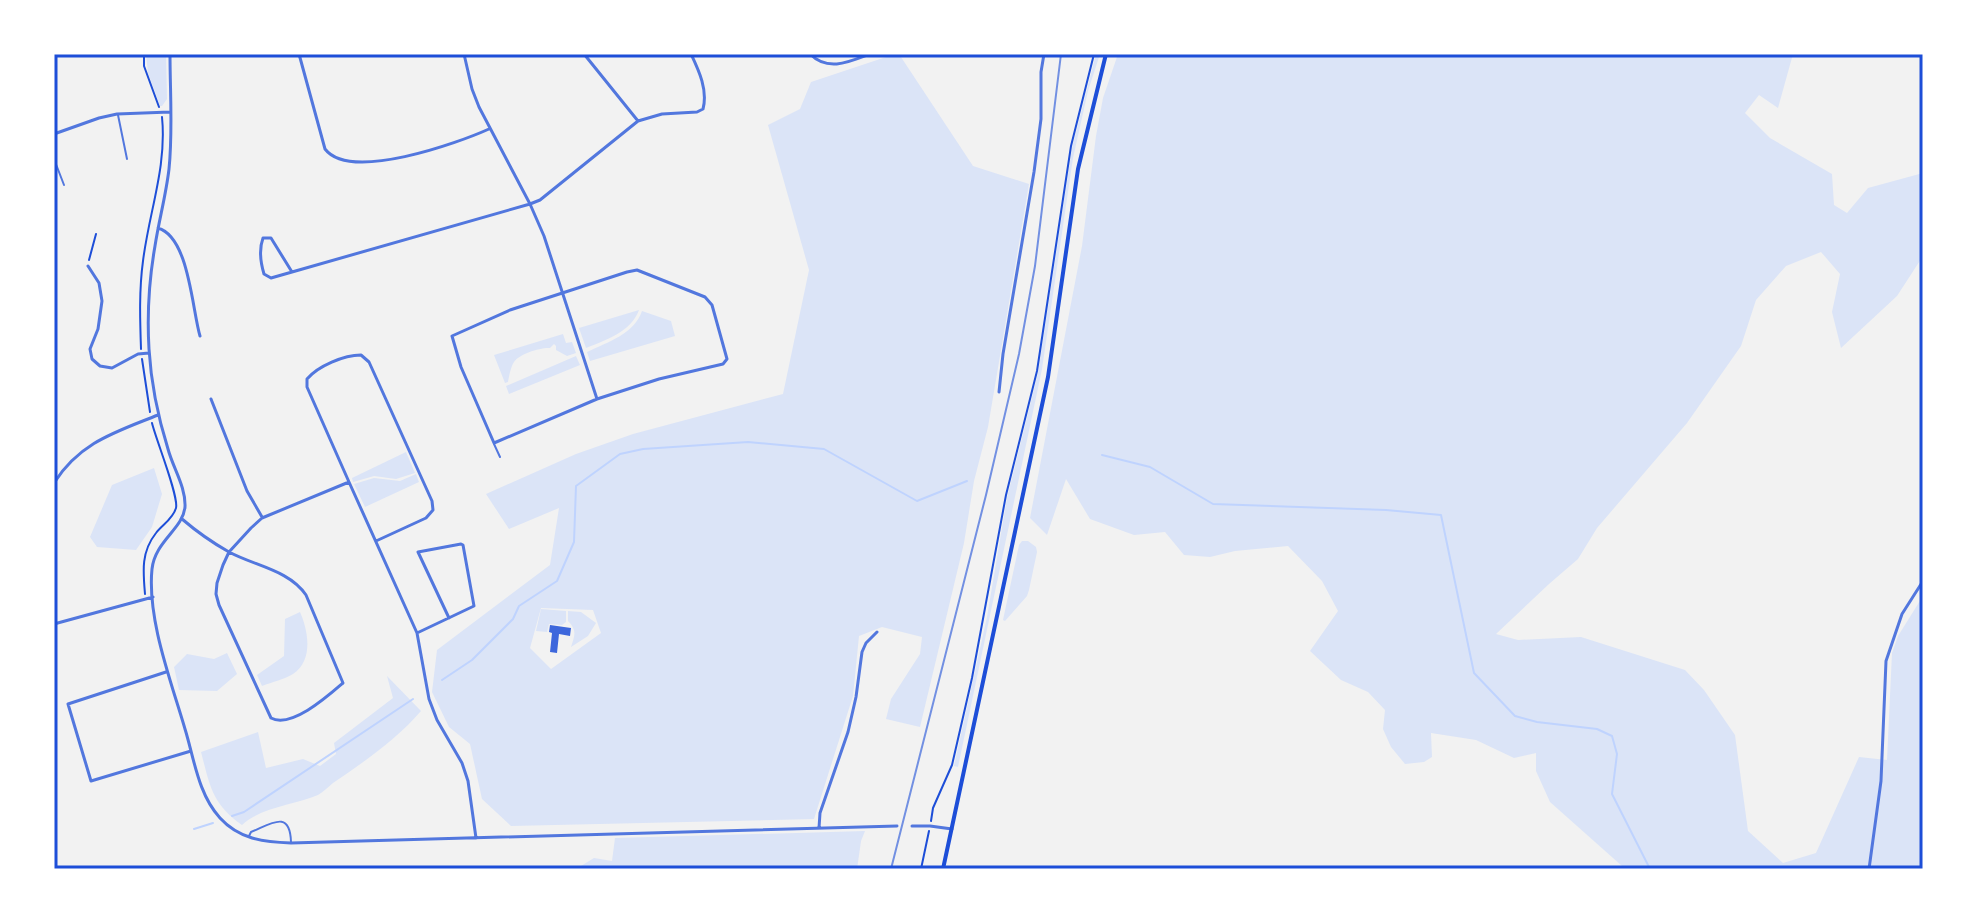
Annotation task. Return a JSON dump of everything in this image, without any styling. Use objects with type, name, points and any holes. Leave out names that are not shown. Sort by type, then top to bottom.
[{"type":"main road","points":[[943,869],[1048,377],[1078,169],[1106,54]]},
{"type":"street","points":[[170,54],[169,165],[150,286],[149,353],[158,415],[184,494],[185,509],[182,519],[163,541],[154,558],[151,580],[160,641],[191,751],[203,791],[222,821],[248,837],[264,842],[291,843],[897,826]]},
{"type":"street","points":[[299,54],[325,149],[332,157],[369,161],[392,159],[460,142],[489,129]]},
{"type":"street","points":[[464,54],[472,89],[489,129],[544,236],[597,399]]},
{"type":"street","points":[[584,54],[638,121]]},
{"type":"street","points":[[292,272],[276,243],[271,238],[263,238],[262,267],[264,274],[271,278],[292,272],[530,204],[540,200],[638,121],[662,114],[703,109],[704,91],[691,54]]},
{"type":"street","points":[[810,54],[831,66],[870,54]]},
{"type":"street","points":[[999,392],[1034,172],[1041,119],[1044,54]]},
{"type":"street","points":[[54,134],[117,114],[170,112]]},
{"type":"street","points":[[158,228],[168,233],[178,247],[200,336]]},
{"type":"street","points":[[88,266],[99,283],[102,301],[102,316],[90,349],[92,359],[100,366],[112,368],[138,354],[149,353]]},
{"type":"street","points":[[637,270],[705,297],[712,305],[727,354],[723,364],[659,379],[597,399],[494,443],[461,367],[452,336],[493,316],[637,270]]},
{"type":"street","points":[[376,541],[426,518],[433,510],[432,501],[369,362],[361,355],[351,355],[313,372],[307,379],[307,387],[417,633],[429,699],[468,781],[476,838]]},
{"type":"street","points":[[211,399],[246,489],[262,518]]},
{"type":"street","points":[[54,483],[87,447],[158,415]]},
{"type":"street","points":[[182,519],[229,552],[298,583],[306,595],[343,683],[318,704],[280,721],[271,718],[219,605],[217,583],[229,552],[262,518],[349,482]]},
{"type":"street","points":[[417,633],[449,618],[474,606],[461,544],[418,552],[449,618]]},
{"type":"street","points":[[1869,869],[1881,781],[1886,661],[1902,614],[1923,581]]},
{"type":"street","points":[[54,624],[153,597]]},
{"type":"street","points":[[819,828],[820,813],[852,715],[862,652],[877,632]]},
{"type":"street","points":[[168,672],[68,704],[91,781],[191,751]]},
{"type":"street","points":[[912,826],[952,829]]},
{"type":"lane","points":[[117,114],[127,159]]},
{"type":"lane","points":[[54,159],[64,185]]},
{"type":"lane","points":[[494,443],[500,457]]},
{"type":"lane","points":[[248,837],[251,832],[283,821],[290,829],[291,843]]},
{"type":"path","points":[[144,54],[144,66],[159,106]]},
{"type":"path","points":[[931,821],[933,808],[952,765],[972,678],[1006,495],[1037,371],[1071,146],[1094,54]]},
{"type":"path","points":[[141,347],[142,261],[161,169],[162,120]]},
{"type":"path","points":[[88,266],[96,234]]},
{"type":"path","points":[[142,358],[150,411]]},
{"type":"path","points":[[145,593],[146,549],[176,507],[175,493],[153,425]]},
{"type":"path","points":[[921,869],[929,830]]},
{"type":"shaded area","points":[[146,54],[166,54],[167,99],[162,106],[148,73]]},
{"type":"shaded area","points":[[899,54],[973,166],[1029,184],[988,427],[920,727],[886,719],[891,699],[920,654],[922,637],[882,627],[859,636],[853,696],[814,819],[511,826],[482,799],[470,744],[449,727],[432,692],[437,650],[550,565],[559,508],[509,529],[486,494],[576,454],[633,434],[783,394],[809,270],[768,125],[800,109],[811,82]],"holes":[[[541,608],[593,610],[601,633],[551,669],[530,648]]]},
{"type":"shaded area","points":[[1096,54],[1100,54],[1073,158],[1042,369],[958,767],[954,766],[987,617],[1007,498],[1038,373],[1072,148]]},
{"type":"shaded area","points":[[1118,54],[1793,54],[1778,108],[1759,95],[1745,113],[1770,138],[1832,174],[1834,205],[1847,213],[1868,188],[1923,173],[1923,256],[1897,296],[1841,348],[1832,312],[1840,274],[1821,252],[1786,266],[1756,300],[1741,346],[1687,423],[1597,528],[1578,559],[1496,634],[1518,640],[1581,637],[1685,670],[1704,690],[1735,735],[1748,831],[1783,863],[1816,853],[1859,757],[1887,760],[1892,653],[1898,636],[1923,596],[1923,869],[1696,869],[1692,866],[1686,869],[1627,869],[1550,802],[1536,771],[1536,753],[1514,758],[1476,740],[1431,733],[1432,757],[1424,762],[1405,764],[1391,747],[1383,729],[1385,710],[1368,692],[1341,680],[1310,651],[1338,611],[1322,581],[1288,546],[1235,551],[1210,557],[1184,555],[1165,532],[1134,535],[1090,519],[1066,479],[1047,535],[1030,518],[1082,246],[1103,98]]},
{"type":"shaded area","points":[[639,310],[624,330],[586,348],[579,328]]},
{"type":"shaded area","points":[[642,311],[671,321],[675,336],[590,361],[587,352],[627,331]]},
{"type":"shaded area","points":[[563,334],[566,343],[572,342],[576,353],[567,356],[556,350],[554,344],[550,348],[525,354],[514,362],[505,383],[494,355]]},
{"type":"shaded area","points":[[576,356],[580,365],[509,394],[506,386]]},
{"type":"shaded area","points":[[406,452],[415,473],[396,479],[374,476],[353,482],[352,478]]},
{"type":"shaded area","points":[[154,468],[162,494],[152,527],[136,550],[97,547],[90,537],[112,485]]},
{"type":"shaded area","points":[[416,474],[419,482],[365,507],[354,484],[374,478],[400,481]]},
{"type":"shaded area","points":[[1022,541],[1028,541],[1037,552],[1029,590],[1005,621],[1003,620]]},
{"type":"shaded area","points":[[541,609],[566,611],[566,622],[562,625],[549,624],[547,632],[536,631]]},
{"type":"shaded area","points":[[568,611],[581,612],[596,623],[588,636],[571,647],[574,633],[568,621]]},
{"type":"shaded area","points":[[300,612],[307,636],[304,661],[293,674],[262,686],[257,675],[284,656],[285,619]]},
{"type":"shaded area","points":[[227,653],[237,674],[217,691],[179,690],[174,667],[187,654],[214,659]]},
{"type":"shaded area","points":[[387,676],[421,711],[391,741],[318,795],[268,810],[242,825],[224,810],[210,785],[201,752],[258,732],[266,768],[303,759],[320,766],[336,754],[334,743],[393,698]]},
{"type":"shaded area","points":[[865,831],[857,869],[576,869],[594,858],[612,861],[615,838]]},
{"type":"building","points":[[550,625],[571,628],[570,636],[559,634],[557,653],[550,652]]},
{"type":"waterway","points":[[442,680],[472,660],[513,619],[519,606],[557,581],[574,542],[576,486],[620,454],[643,449],[748,442],[824,449],[917,501],[967,481]]},
{"type":"waterway","points":[[1102,455],[1150,467],[1213,504],[1441,515],[1474,673],[1515,716],[1537,722],[1597,729],[1612,736],[1617,754],[1612,794],[1650,869]]},
{"type":"waterway","points":[[232,816],[244,812],[413,699]]},
{"type":"waterway","points":[[194,829],[213,823]]},
{"type":"railway","points":[[891,869],[1019,354],[1035,266],[1061,54]]}]
